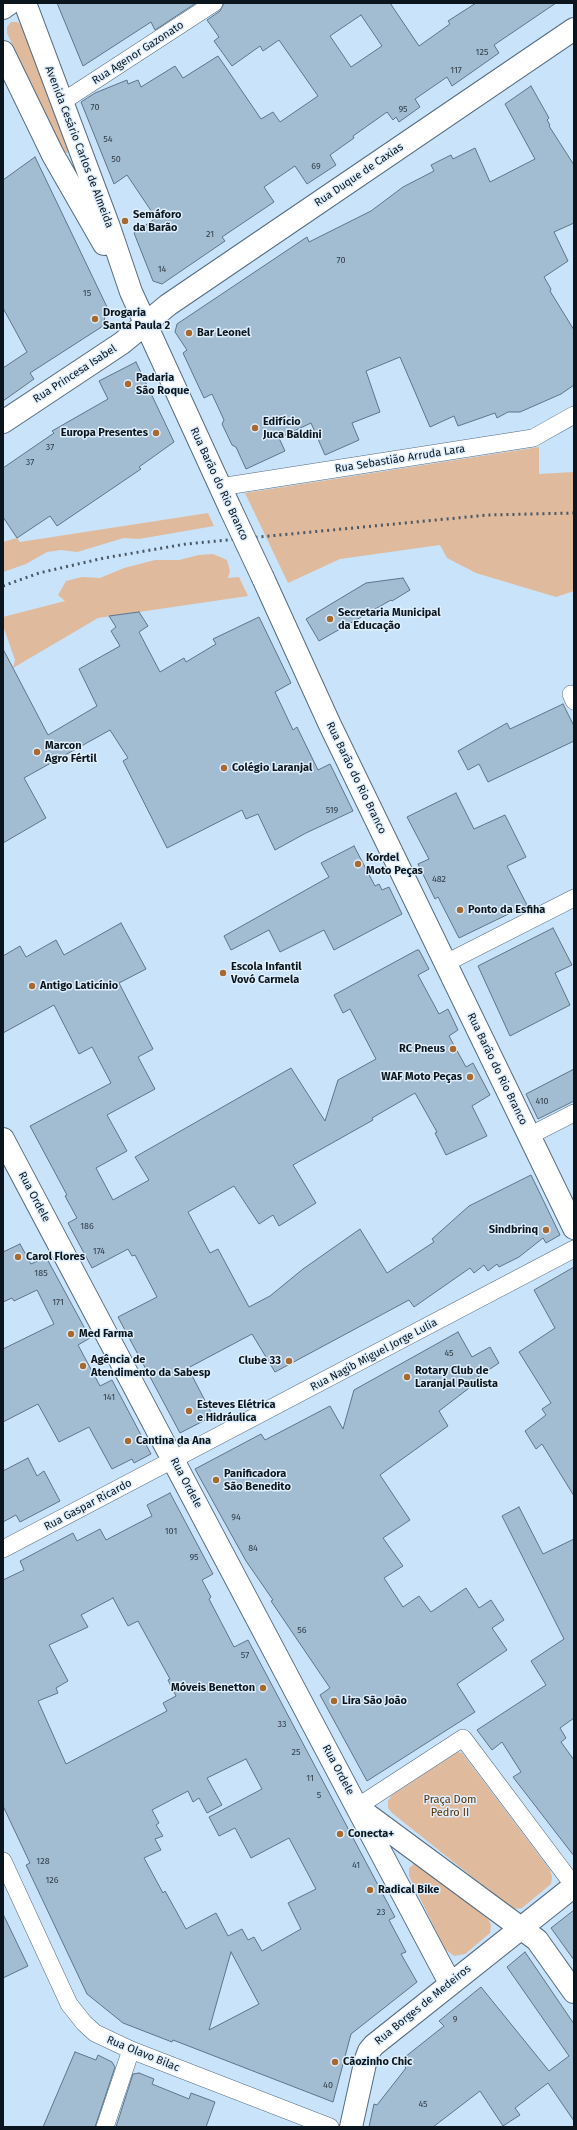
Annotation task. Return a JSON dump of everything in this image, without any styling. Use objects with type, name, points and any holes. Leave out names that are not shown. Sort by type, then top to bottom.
[{"type":"main road","points":[[3,8],[10,3]]},
{"type":"main road","name":"Avenida Cesário Carlos de Almeida","points":[[25,3],[131,292]]},
{"type":"main road","name":"Rua Duque de Caxias","points":[[146,324],[168,305],[574,29]]},
{"type":"main road","name":"Avenida Cesário Carlos de Almeida","points":[[3,52],[53,155],[131,292],[146,324]]},
{"type":"main road","name":"Rua Princesa Isabel","points":[[3,422],[122,343],[146,324]]},
{"type":"main road","name":"Rua Barão do Rio Branco","points":[[146,324],[330,724],[574,1228]]},
{"type":"main road","name":"Rua Ordele","points":[[3,1139],[357,1807]]},
{"type":"main road","points":[[357,1807],[537,1940],[574,1992]]},
{"type":"main road","points":[[357,1807],[450,1983]]},
{"type":"main road","name":"Rua Borges de Medeiros","points":[[351,2127],[368,2051],[450,1983],[574,1886]]},
{"type":"street","name":"Rua Agenor Gazonato","points":[[62,102],[214,3]]},
{"type":"street","name":"Rua Sebastião Arruda Lara","points":[[220,487],[533,438],[574,416]]},
{"type":"street","points":[[446,963],[574,898]]},
{"type":"street","points":[[530,1136],[574,1113]]},
{"type":"street","name":"Rua Nagib Miguel Jorge Lulia","points":[[174,1460],[574,1249]]},
{"type":"street","name":"Rua Gaspar Ricardo","points":[[3,1550],[174,1460]]},
{"type":"street","points":[[357,1807],[463,1738],[574,1886]]},
{"type":"street","name":"Rua Olavo Bilac","points":[[3,1860],[73,2009],[95,2033],[131,2050],[330,2127]]},
{"type":"street","points":[[105,2127],[131,2050]]},
{"type":"green space","points":[[11,22],[17,22],[23,26],[70,151],[67,153],[62,152],[7,33],[7,27]]},
{"type":"green space","points":[[539,447],[539,474],[574,472],[574,591],[556,597],[476,573],[447,558],[440,545],[340,559],[288,583],[245,493]]},
{"type":"green space","points":[[208,513],[214,526],[139,539],[124,538],[77,552],[61,550],[47,552],[26,564],[3,572],[3,542],[17,538],[20,542]]},
{"type":"green space","points":[[213,554],[227,560],[230,571],[228,578],[239,577],[248,596],[98,618],[13,668],[15,660],[3,626],[3,617],[65,601],[58,595],[66,581],[82,577],[100,578],[124,568],[155,560],[179,560],[199,555]]},
{"type":"green space","name":"Praça Dom Pedro II","points":[[458,1752],[462,1753],[550,1870],[552,1877],[551,1884],[522,1908],[517,1909],[510,1907],[392,1813],[388,1808],[388,1801],[392,1795]]},
{"type":"green space","points":[[414,1864],[421,1866],[489,1920],[491,1925],[490,1933],[465,1954],[454,1956],[445,1949],[409,1876],[409,1868]]},
{"type":"building","points":[[57,3],[196,3],[155,30],[151,22],[83,66]]},
{"type":"building","points":[[224,3],[390,3],[419,46],[450,24],[448,21],[476,3],[556,3],[494,45],[499,53],[452,86],[447,77],[415,99],[420,107],[399,122],[396,117],[393,120],[387,112],[353,136],[354,138],[330,155],[336,165],[307,184],[295,166],[264,187],[274,202],[222,237],[225,241],[162,284],[153,281],[134,233],[156,218],[127,175],[114,184],[81,102],[95,93],[127,80],[128,84],[138,80],[141,87],[175,66],[183,78],[218,56],[261,119],[273,112],[280,122],[318,96],[279,40],[263,51],[260,46],[232,66],[214,41],[219,37],[207,20],[220,11]],"holes":[[[361,15],[382,46],[351,67],[330,36]]]},
{"type":"building","points":[[531,86],[549,118],[547,120],[550,125],[549,126],[574,165],[574,223],[554,232],[568,261],[544,277],[551,289],[550,291],[574,330],[574,385],[561,394],[520,412],[508,412],[497,418],[495,413],[458,426],[454,416],[430,427],[400,357],[366,371],[380,412],[352,423],[359,440],[325,455],[311,423],[279,438],[285,451],[246,469],[236,447],[232,445],[222,424],[224,420],[212,394],[204,398],[183,353],[187,350],[175,332],[177,324],[307,237],[309,242],[371,211],[403,187],[434,171],[431,165],[451,155],[453,159],[475,148],[490,182],[535,159],[505,104]]},
{"type":"building","points":[[35,157],[107,307],[103,326],[30,373],[34,379],[3,401],[3,368],[27,352],[3,308],[3,180]]},
{"type":"building","points":[[136,362],[174,442],[139,467],[141,469],[57,526],[50,516],[17,538],[3,517],[3,468],[54,433],[52,431],[108,399],[99,381]]},
{"type":"building","points":[[403,578],[410,590],[319,641],[306,619],[366,583]]},
{"type":"building","points":[[139,612],[148,626],[139,632],[160,672],[184,658],[186,662],[216,644],[213,639],[259,617],[291,683],[275,692],[293,730],[297,727],[318,770],[330,764],[353,811],[306,833],[275,850],[258,814],[246,819],[242,810],[167,848],[123,761],[128,758],[110,730],[24,778],[46,818],[3,843],[3,649],[48,735],[97,706],[79,669],[120,646],[111,631],[116,627],[109,616]]},
{"type":"building","points":[[563,704],[574,726],[574,741],[488,782],[479,764],[468,770],[458,751],[507,723],[510,729]]},
{"type":"building","points":[[456,793],[474,829],[505,815],[526,857],[507,866],[527,905],[459,938],[438,897],[435,899],[418,864],[429,859],[407,817]]},
{"type":"building","points":[[354,846],[375,886],[379,884],[382,890],[389,887],[402,914],[334,950],[324,930],[280,952],[269,930],[231,950],[224,936],[329,877],[321,863]]},
{"type":"building","points":[[121,923],[146,969],[119,983],[153,1049],[138,1057],[155,1089],[107,1115],[127,1151],[96,1168],[113,1200],[149,1180],[135,1157],[291,1068],[325,1121],[338,1080],[376,1059],[350,1009],[343,1013],[334,995],[417,950],[419,950],[429,969],[418,975],[439,1014],[448,1009],[458,1030],[449,1036],[466,1067],[473,1063],[490,1095],[472,1106],[487,1136],[446,1155],[435,1133],[437,1132],[415,1093],[372,1118],[373,1120],[293,1165],[316,1203],[279,1226],[273,1215],[259,1224],[234,1186],[188,1212],[210,1253],[218,1249],[249,1307],[270,1296],[303,1269],[360,1229],[387,1273],[434,1242],[432,1239],[469,1206],[531,1175],[560,1235],[546,1243],[543,1238],[519,1257],[499,1267],[497,1264],[488,1271],[484,1265],[474,1273],[470,1268],[414,1307],[409,1300],[275,1372],[252,1334],[188,1368],[213,1416],[180,1433],[118,1317],[157,1297],[135,1255],[132,1256],[128,1249],[92,1268],[68,1223],[77,1218],[65,1196],[67,1195],[30,1126],[111,1083],[92,1047],[79,1054],[54,1005],[3,1033],[3,956],[20,946],[26,957],[56,940],[64,955]]},
{"type":"building","points":[[553,928],[572,965],[555,973],[570,1005],[510,1036],[478,966]]},
{"type":"building","points":[[574,1069],[574,1101],[538,1119],[526,1094]]},
{"type":"building","points":[[20,1244],[31,1264],[46,1257],[90,1338],[78,1345],[100,1386],[112,1380],[151,1454],[134,1463],[132,1459],[112,1469],[89,1427],[59,1442],[38,1404],[3,1422],[3,1349],[54,1324],[37,1290],[14,1301],[12,1298],[3,1302],[3,1252]]},
{"type":"building","points":[[574,1267],[574,1496],[542,1444],[536,1449],[525,1431],[546,1415],[542,1409],[551,1403],[519,1352],[555,1328],[534,1290]]},
{"type":"building","points":[[458,1332],[472,1357],[490,1347],[499,1363],[475,1379],[477,1382],[439,1411],[448,1426],[380,1475],[410,1520],[383,1538],[403,1566],[384,1578],[403,1607],[419,1596],[431,1612],[466,1588],[479,1608],[491,1600],[504,1620],[492,1628],[507,1650],[457,1684],[475,1712],[367,1781],[320,1695],[330,1688],[271,1601],[273,1600],[246,1561],[195,1469],[261,1434],[265,1440],[330,1406],[343,1429],[354,1390]]},
{"type":"building","points":[[28,1458],[37,1476],[44,1471],[60,1501],[20,1522],[16,1515],[3,1522],[3,1471]]},
{"type":"building","points":[[170,1493],[213,1574],[202,1580],[211,1597],[209,1599],[234,1647],[248,1640],[395,1917],[389,1920],[406,1952],[401,1954],[417,1982],[351,2034],[333,2102],[173,2040],[172,2042],[123,2023],[87,1994],[26,1865],[30,1863],[3,1806],[3,1580],[24,1570],[20,1561],[73,1533],[77,1541],[100,1529],[106,1540],[152,1516],[147,1505]],"holes":[[[113,1598],[128,1626],[138,1621],[170,1679],[168,1680],[176,1696],[163,1703],[167,1711],[66,1764],[38,1701],[58,1693],[56,1688],[68,1681],[49,1645],[88,1627],[81,1615]],[[246,1759],[262,1789],[209,1817],[219,1836],[235,1828],[251,1858],[289,1838],[316,1889],[288,1903],[301,1929],[262,1951],[254,1937],[248,1940],[242,1929],[228,1936],[216,1913],[186,1929],[165,1891],[163,1893],[144,1858],[161,1850],[155,1839],[163,1836],[156,1825],[159,1823],[152,1810],[188,1791],[193,1802],[199,1798],[207,1813],[222,1805],[207,1778]],[[231,1952],[259,2004],[209,2030]]]},
{"type":"building","points":[[519,1507],[543,1554],[574,1539],[574,1718],[560,1728],[566,1738],[561,1742],[574,1760],[574,1856],[513,1777],[521,1772],[502,1742],[492,1750],[477,1730],[546,1685],[531,1661],[564,1639],[502,1516]]},
{"type":"building","points":[[574,1910],[574,1960],[551,1928]]},
{"type":"building","points":[[3,1914],[28,1966],[3,1978]]},
{"type":"building","points":[[525,1952],[574,2024],[574,2121],[548,2083],[515,2108],[520,2115],[503,2126],[480,2091],[433,2127],[369,2127],[374,2104],[377,2105],[406,2068],[400,2061],[444,2026],[439,2021],[481,1987],[549,2071],[569,2056],[507,1967]]},
{"type":"building","points":[[75,2052],[96,2060],[98,2055],[112,2062],[115,2067],[95,2127],[43,2127]]},
{"type":"building","points":[[139,2073],[154,2079],[152,2084],[189,2099],[191,2093],[215,2102],[206,2127],[116,2127],[133,2074]]},
{"type":"railway","points":[[3,586],[39,573],[104,558],[186,544],[488,515],[574,513]]},
{"type":"place","name":"Semáforo da Barão","points":[[125,221]]},
{"type":"place","name":"Drogaria Santa Paula 2","points":[[95,319]]},
{"type":"place","name":"Bar Leonel","points":[[189,333]]},
{"type":"place","name":"Padaria São Roque","points":[[128,384]]},
{"type":"place","name":"Edifício Juca Baldini","points":[[255,428]]},
{"type":"place","name":"Europa Presentes","points":[[156,433]]},
{"type":"place","name":"Secretaria Municipal da Educação","points":[[330,619]]},
{"type":"place","name":"Marcon Agro Fértil","points":[[37,752]]},
{"type":"place","name":"Colégio Laranjal","points":[[224,768]]},
{"type":"place","name":"Kordel Moto Peças","points":[[358,864]]},
{"type":"place","name":"Ponto da Esfiha","points":[[460,910]]},
{"type":"place","name":"Escola Infantil Vovó Carmela","points":[[223,973]]},
{"type":"place","name":"Antigo Laticínio","points":[[32,986]]},
{"type":"place","name":"RC Pneus","points":[[453,1049]]},
{"type":"place","name":"WAF Moto Peças","points":[[470,1077]]},
{"type":"place","name":"Sindbrinq","points":[[546,1230]]},
{"type":"place","name":"Carol Flores","points":[[18,1257]]},
{"type":"place","name":"Med Farma","points":[[71,1334]]},
{"type":"place","name":"Clube 33","points":[[289,1361]]},
{"type":"place","name":"Agência de Atendimento da Sabesp","points":[[83,1366]]},
{"type":"place","name":"Rotary Club de Laranjal Paulista","points":[[407,1377]]},
{"type":"place","name":"Esteves Elétrica e Hidráulica","points":[[189,1411]]},
{"type":"place","name":"Cantina da Ana","points":[[128,1441]]},
{"type":"place","name":"Panificadora São Benedito","points":[[216,1480]]},
{"type":"place","name":"Móveis Benetton","points":[[263,1688]]},
{"type":"place","name":"Lira São João","points":[[334,1701]]},
{"type":"place","name":"Conecta+","points":[[340,1834]]},
{"type":"place","name":"Radical Bike","points":[[370,1890]]},
{"type":"place","name":"Cãozinho Chic","points":[[335,2062]]}]
